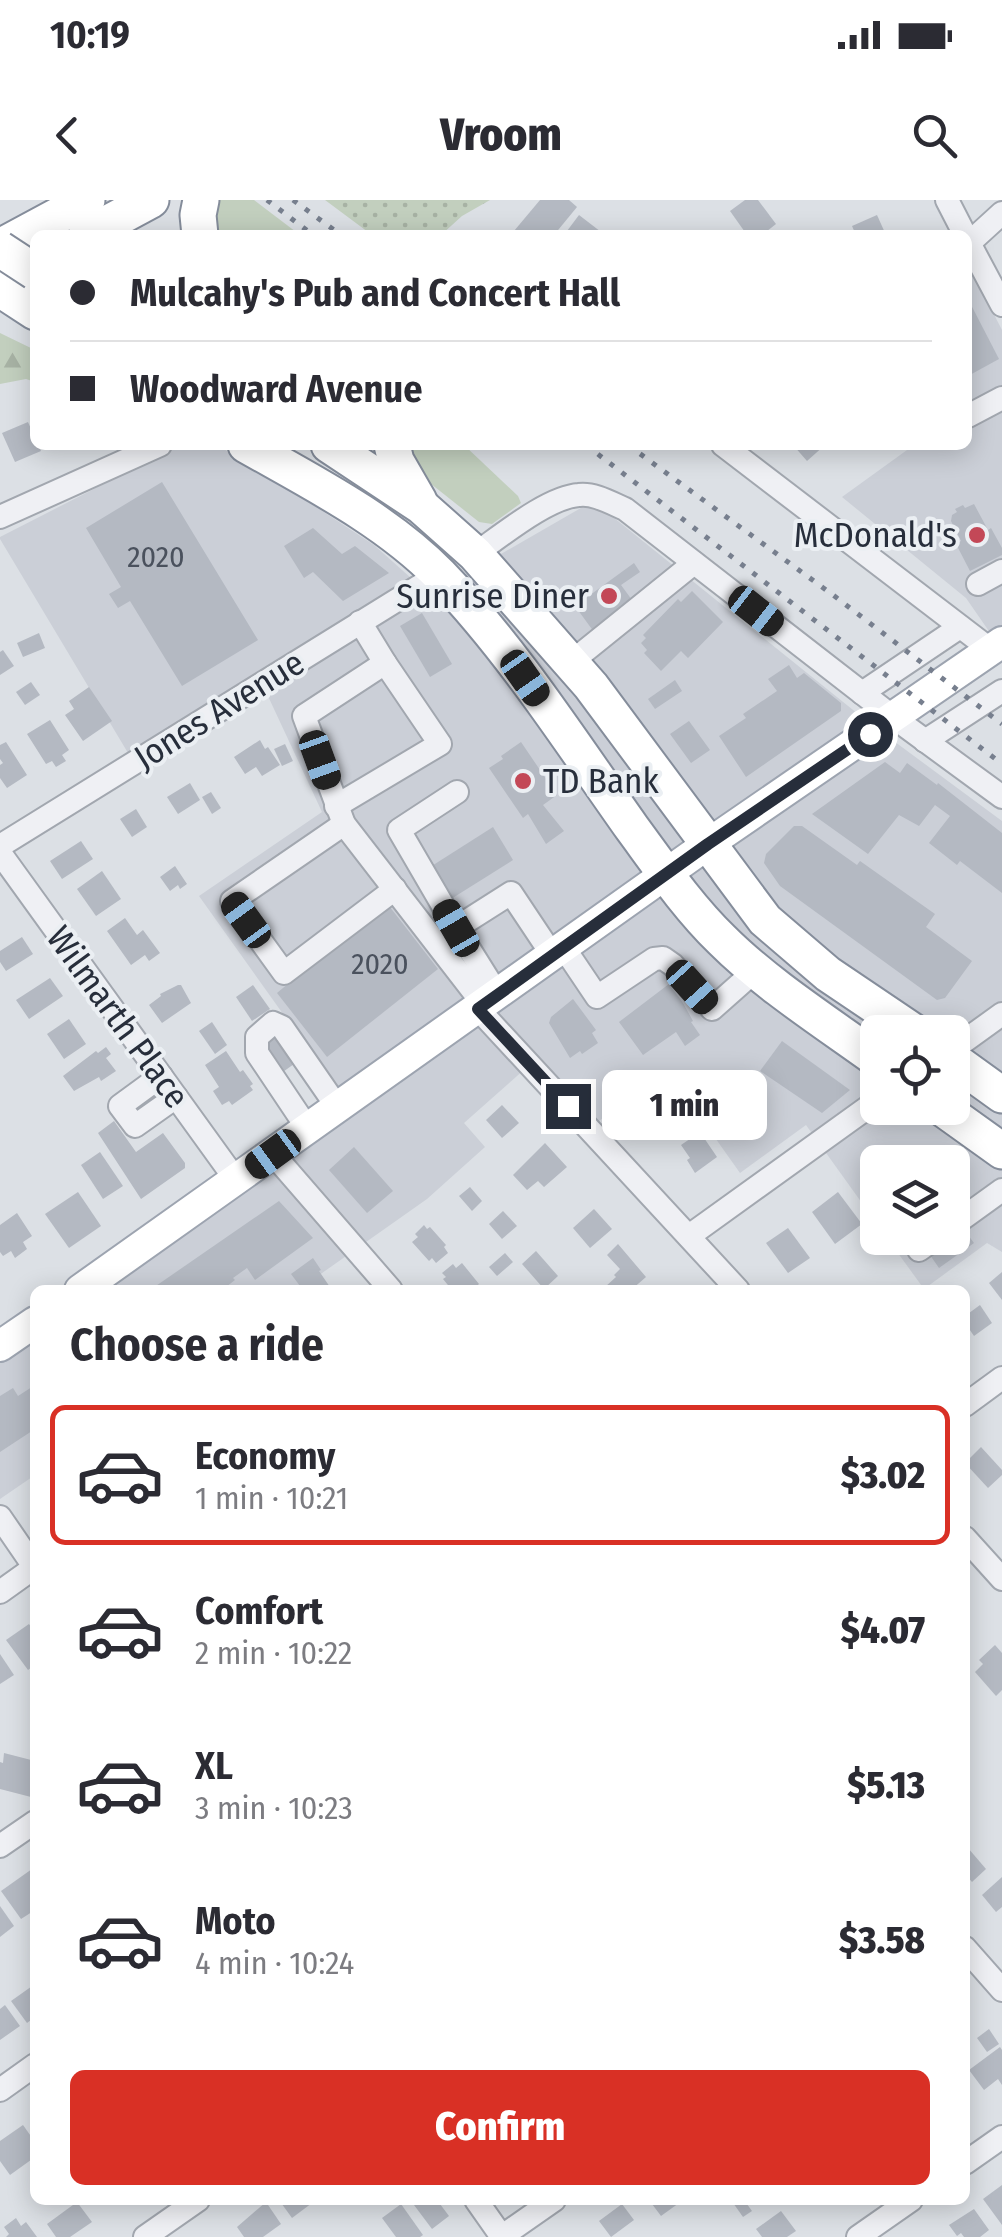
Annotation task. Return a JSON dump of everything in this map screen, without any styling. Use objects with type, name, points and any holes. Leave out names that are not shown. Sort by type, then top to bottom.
[{"type":"highway","points":[[0,247],[42,200]]},
{"type":"highway","points":[[75,230],[101,224],[151,200]]},
{"type":"highway","points":[[200,200],[200,230]]},
{"type":"highway","points":[[0,247],[30,240]]},
{"type":"highway","points":[[0,247],[30,268]]},
{"type":"highway","points":[[0,280],[30,265]]},
{"type":"highway","points":[[0,289],[30,309]]},
{"type":"highway","points":[[255,450],[336,496],[438,574],[525,678],[666,874],[722,940],[860,1047]]},
{"type":"highway","points":[[337,450],[422,506],[474,554],[590,686],[765,920],[828,974],[889,1015]]},
{"type":"highway","points":[[393,450],[422,506]]},
{"type":"highway","points":[[398,540],[448,562],[461,562],[474,554]]},
{"type":"highway","points":[[970,1072],[1002,1096]]},
{"type":"highway","points":[[965,1125],[1002,1152]]},
{"type":"main road","points":[[87,1285],[708,844],[990,651]]},
{"type":"street","points":[[946,200],[961,230]]},
{"type":"street","points":[[972,237],[1002,213]]},
{"type":"street","points":[[972,250],[1002,305]]},
{"type":"street","points":[[972,414],[1002,398]]},
{"type":"street","points":[[0,517],[139,450]]},
{"type":"street","points":[[730,450],[990,651],[1002,681]]},
{"type":"street","points":[[474,554],[553,502],[581,494],[604,500],[625,510],[1002,797]]},
{"type":"street","points":[[570,663],[694,563]]},
{"type":"street","points":[[978,584],[1002,571]]},
{"type":"street","name":"Jones Avenue","points":[[0,846],[438,574]]},
{"type":"street","points":[[360,622],[440,744],[340,815],[232,900],[284,973],[394,889]]},
{"type":"street","points":[[862,693],[960,627]]},
{"type":"street","points":[[385,663],[304,716],[340,815],[486,1003],[733,1285]]},
{"type":"street","points":[[926,741],[1002,691]]},
{"type":"street","points":[[457,792],[399,830],[456,928],[486,1003]]},
{"type":"street","name":"Wilmarth Place","points":[[0,854],[236,1180]]},
{"type":"street","points":[[456,928],[511,893],[596,997],[663,958],[712,1010],[756,970]]},
{"type":"street","points":[[970,1037],[1002,1014]]},
{"type":"street","points":[[308,1129],[258,1053],[257,1037],[264,1029],[273,1023],[282,1026],[338,1108]]},
{"type":"street","points":[[161,1076],[114,1110],[135,1126],[176,1097]]},
{"type":"street","points":[[689,1236],[860,1113]]},
{"type":"street","points":[[273,1154],[387,1285]]},
{"type":"street","points":[[970,1213],[1002,1190]]},
{"type":"street","points":[[970,1401],[1002,1378]]},
{"type":"street","points":[[0,1517],[30,1560]]},
{"type":"street","points":[[970,1543],[1002,1578]]},
{"type":"street","points":[[0,1592],[30,1571]]},
{"type":"street","points":[[0,1846],[30,1825]]},
{"type":"street","points":[[970,1954],[1002,1990]]},
{"type":"street","points":[[0,2090],[30,2069]]},
{"type":"street","points":[[970,2159],[1002,2137]]},
{"type":"street","points":[[145,2237],[191,2205]]},
{"type":"street","points":[[479,2205],[501,2237],[547,2205]]},
{"type":"street","points":[[858,2237],[904,2205]]},
{"type":"shaded area","points":[[972,272],[1002,330],[1002,650],[966,598],[842,497],[907,450],[972,450]]},
{"type":"shaded area","points":[[170,450],[225,450],[374,545],[430,595],[593,501],[868,722],[1002,821],[1002,1252],[987,1243],[929,1285],[921,1285],[899,1255],[970,1255],[970,1145],[860,1145],[860,1200],[806,1125],[740,1173],[667,1070],[595,1124],[535,1060],[464,1123],[485,1147],[427,1199],[305,1285],[108,1285],[355,1115],[199,896],[322,812],[267,694],[140,773],[0,537]]},
{"type":"shaded area","points":[[30,1339],[30,1478],[0,1499],[0,1360]]},
{"type":"green space","points":[[210,200],[254,200],[293,230],[213,230]]},
{"type":"green space","points":[[325,200],[490,200],[447,230],[365,230]]},
{"type":"green space","points":[[0,333],[30,348],[30,380],[0,384]]},
{"type":"green space","points":[[405,450],[469,450],[521,503],[492,524],[479,522],[416,472]]},
{"type":"building","points":[[540,200],[569,200],[577,207],[558,230],[515,230]]},
{"type":"building","points":[[745,200],[758,200],[776,224],[768,230],[743,230],[730,211]]},
{"type":"building","points":[[579,215],[598,230],[568,230]]},
{"type":"building","points":[[877,215],[884,230],[854,230],[852,226]]},
{"type":"building","points":[[972,307],[999,359],[972,374]]},
{"type":"building","points":[[28,422],[30,450],[41,451],[15,462],[2,433]]},
{"type":"building","points":[[797,450],[819,450],[807,461]]},
{"type":"building","points":[[162,482],[258,640],[182,686],[130,601],[118,608],[109,594],[121,587],[86,528]]},
{"type":"building","name":"McDonald's","points":[[974,504],[1002,548],[1002,555],[970,571],[956,544],[961,541],[951,521],[955,509]]},
{"type":"building","points":[[313,528],[342,554],[355,546],[389,573],[343,601],[313,572],[304,578],[284,546]]},
{"type":"building","name":"Sunrise Diner","points":[[634,563],[640,572],[621,585],[632,600],[608,616],[611,620],[594,632],[575,606]]},
{"type":"building","points":[[692,591],[723,622],[688,658],[681,651],[661,671],[644,653],[647,650],[641,643],[646,638],[643,635],[678,599],[681,602]]},
{"type":"building","points":[[422,613],[452,664],[430,677],[400,626]]},
{"type":"building","points":[[39,633],[45,648],[23,657],[17,643]]},
{"type":"building","points":[[3,650],[14,666],[0,675],[0,652]]},
{"type":"building","points":[[789,665],[797,678],[804,673],[841,703],[841,711],[746,777],[719,736],[777,691],[768,679]]},
{"type":"building","points":[[675,680],[682,691],[655,709],[648,699]]},
{"type":"building","points":[[31,682],[40,695],[25,705],[16,692]]},
{"type":"building","points":[[89,687],[112,721],[83,741],[65,715],[74,709],[69,701]]},
{"type":"building","points":[[50,720],[69,750],[62,755],[66,761],[56,767],[52,761],[46,764],[27,734]]},
{"type":"building","points":[[689,721],[710,750],[691,763],[670,734]]},
{"type":"building","points":[[260,740],[280,765],[262,776],[256,767],[245,774],[234,757]]},
{"type":"building","points":[[6,742],[27,775],[7,788],[0,778],[0,745]]},
{"type":"building","name":"TD Bank","points":[[521,742],[557,795],[543,805],[564,831],[546,844],[528,814],[523,818],[489,768]]},
{"type":"building","points":[[285,744],[293,761],[282,766],[274,749]]},
{"type":"building","points":[[885,762],[900,773],[907,763],[1002,833],[1002,893],[929,843],[950,816],[935,805],[919,826],[899,815],[868,854],[812,814]]},
{"type":"building","points":[[190,783],[200,800],[178,814],[167,797]]},
{"type":"building","points":[[211,792],[221,808],[212,814],[202,797]]},
{"type":"building","points":[[136,809],[147,827],[132,837],[120,819]]},
{"type":"building","points":[[794,826],[802,826],[857,865],[860,861],[935,914],[926,927],[972,961],[945,998],[937,1000],[780,886],[764,863],[766,854]]},
{"type":"building","points":[[493,827],[513,860],[443,904],[427,869]]},
{"type":"building","points":[[81,841],[93,859],[62,879],[50,861]]},
{"type":"building","points":[[175,866],[187,884],[170,891],[160,877]]},
{"type":"building","points":[[102,871],[121,899],[96,916],[77,889]]},
{"type":"building","points":[[386,902],[438,969],[327,1057],[277,993]]},
{"type":"building","points":[[125,918],[137,935],[143,930],[160,953],[149,961],[145,955],[131,965],[107,931]]},
{"type":"building","points":[[22,937],[33,954],[6,971],[0,962],[0,951]]},
{"type":"building","points":[[50,978],[63,996],[29,1019],[16,1000]]},
{"type":"building","points":[[669,984],[700,1035],[685,1046],[676,1032],[643,1055],[619,1022]]},
{"type":"building","points":[[178,985],[191,1003],[162,1023],[149,1005]]},
{"type":"building","points":[[253,985],[270,1009],[252,1021],[236,997]]},
{"type":"building","points":[[573,999],[596,1030],[592,1033],[598,1043],[570,1058],[549,1023]]},
{"type":"building","points":[[69,1019],[86,1044],[64,1059],[47,1034]]},
{"type":"building","points":[[212,1022],[227,1045],[215,1054],[199,1031]]},
{"type":"building","points":[[277,1027],[301,1059],[280,1074],[263,1045]]},
{"type":"building","points":[[782,1041],[850,1090],[822,1113],[760,1071]]},
{"type":"building","points":[[106,1047],[111,1054],[106,1058],[116,1071],[74,1091],[63,1076]]},
{"type":"building","points":[[226,1051],[253,1084],[253,1090],[232,1105],[229,1101],[222,1105],[213,1091],[219,1087],[205,1065]]},
{"type":"building","points":[[655,1091],[678,1116],[658,1134],[635,1109]]},
{"type":"building","points":[[502,1105],[519,1123],[502,1138],[486,1120]]},
{"type":"building","points":[[114,1121],[136,1152],[163,1133],[185,1168],[141,1199],[98,1133]]},
{"type":"building","points":[[700,1132],[717,1157],[695,1173],[681,1145]]},
{"type":"building","points":[[545,1143],[567,1167],[544,1187],[538,1181],[527,1190],[513,1175]]},
{"type":"building","points":[[354,1147],[393,1191],[367,1213],[329,1170]]},
{"type":"building","points":[[100,1152],[123,1186],[103,1199],[81,1165]]},
{"type":"building","points":[[470,1187],[482,1201],[472,1211],[459,1196]]},
{"type":"building","points":[[78,1192],[101,1226],[69,1248],[45,1214]]},
{"type":"building","points":[[838,1192],[860,1225],[835,1244],[812,1212]]},
{"type":"building","points":[[279,1201],[313,1238],[255,1280],[247,1268],[228,1285],[157,1285]]},
{"type":"building","points":[[594,1209],[612,1229],[590,1248],[573,1228]]},
{"type":"building","points":[[503,1211],[517,1226],[502,1239],[489,1224]]},
{"type":"building","points":[[17,1213],[32,1236],[23,1242],[27,1249],[15,1258],[11,1251],[3,1256],[0,1225]]},
{"type":"building","points":[[424,1225],[446,1245],[448,1253],[436,1263],[432,1258],[429,1261],[412,1242]]},
{"type":"building","points":[[788,1228],[810,1258],[788,1273],[766,1243]]},
{"type":"building","points":[[618,1244],[646,1277],[637,1285],[607,1285],[620,1269],[607,1255]]},
{"type":"building","points":[[536,1251],[558,1276],[548,1285],[540,1285],[522,1264]]},
{"type":"building","points":[[505,1253],[513,1262],[497,1276],[489,1267]]},
{"type":"building","points":[[930,1255],[957,1255],[939,1268]]},
{"type":"building","points":[[313,1258],[329,1285],[299,1285],[291,1274]]},
{"type":"building","points":[[462,1263],[479,1284],[448,1285],[442,1273],[453,1264],[456,1268]]},
{"type":"building","points":[[1002,1272],[1002,1300],[989,1283]]},
{"type":"building","points":[[980,1305],[992,1323],[974,1336],[970,1312]]},
{"type":"building","points":[[13,1388],[18,1396],[30,1388],[30,1432],[0,1452],[0,1396]]},
{"type":"building","points":[[981,1447],[1002,1475],[988,1488],[970,1468],[970,1458]]},
{"type":"building","points":[[29,1624],[30,1669],[28,1670],[6,1640]]},
{"type":"building","points":[[995,1645],[1002,1653],[1002,1690],[996,1696],[975,1672],[983,1664],[979,1660]]},
{"type":"building","points":[[0,1654],[14,1675],[0,1684]]},
{"type":"building","points":[[4,1753],[30,1760],[30,1797],[0,1789],[0,1762],[3,1763]]},
{"type":"building","points":[[970,1850],[986,1869],[972,1882],[970,1880]]},
{"type":"building","points":[[30,1870],[30,1913],[21,1919],[1,1891]]},
{"type":"building","points":[[1002,1877],[1002,1907],[996,1912],[982,1895]]},
{"type":"building","points":[[0,1906],[14,1926],[0,1937]]},
{"type":"building","points":[[30,1988],[30,2021],[27,2023],[11,2001]]},
{"type":"building","points":[[5,2005],[20,2026],[0,2040],[0,2009]]},
{"type":"building","points":[[989,2029],[999,2044],[987,2052],[977,2038]]},
{"type":"building","points":[[1000,2047],[1002,2085],[998,2079],[984,2090],[970,2069]]},
{"type":"building","points":[[23,2125],[30,2135],[30,2161],[10,2175],[0,2161],[0,2141]]},
{"type":"building","points":[[1002,2185],[1002,2225],[983,2199]]},
{"type":"building","points":[[73,2205],[79,2205],[92,2222],[70,2237],[56,2237],[47,2224]]},
{"type":"building","points":[[263,2205],[268,2205],[281,2224],[263,2237],[244,2237],[237,2227]]},
{"type":"building","points":[[283,2205],[309,2205],[292,2218]]},
{"type":"building","points":[[402,2205],[423,2235],[396,2237],[382,2218]]},
{"type":"building","points":[[414,2205],[441,2205],[449,2216],[432,2229]]},
{"type":"building","points":[[621,2205],[634,2220],[611,2237],[599,2221]]},
{"type":"building","points":[[653,2205],[676,2205],[661,2216]]},
{"type":"building","points":[[735,2205],[748,2205],[752,2211],[743,2217]]},
{"type":"building","points":[[974,2209],[989,2230],[980,2237],[964,2237],[961,2233],[957,2236],[949,2225]]},
{"type":"building","points":[[781,2211],[796,2231],[787,2237],[762,2237],[756,2229]]},
{"type":"building","points":[[16,2218],[21,2226],[26,2222],[37,2237],[6,2237],[9,2234],[4,2227]]},
{"type":"railway","points":[[267,200],[306,230]]},
{"type":"railway","points":[[293,200],[334,230]]},
{"type":"railway","points":[[593,450],[1002,764]]},
{"type":"railway","points":[[635,450],[1002,724]]},
{"type":"place","name":"McDonald's","points":[[977,535]]},
{"type":"place","name":"Sunrise Diner","points":[[609,596]]},
{"type":"place","name":"TD Bank","points":[[523,781]]},
{"type":"route","points":[[568,1106],[478,1009],[870,734]]}]
